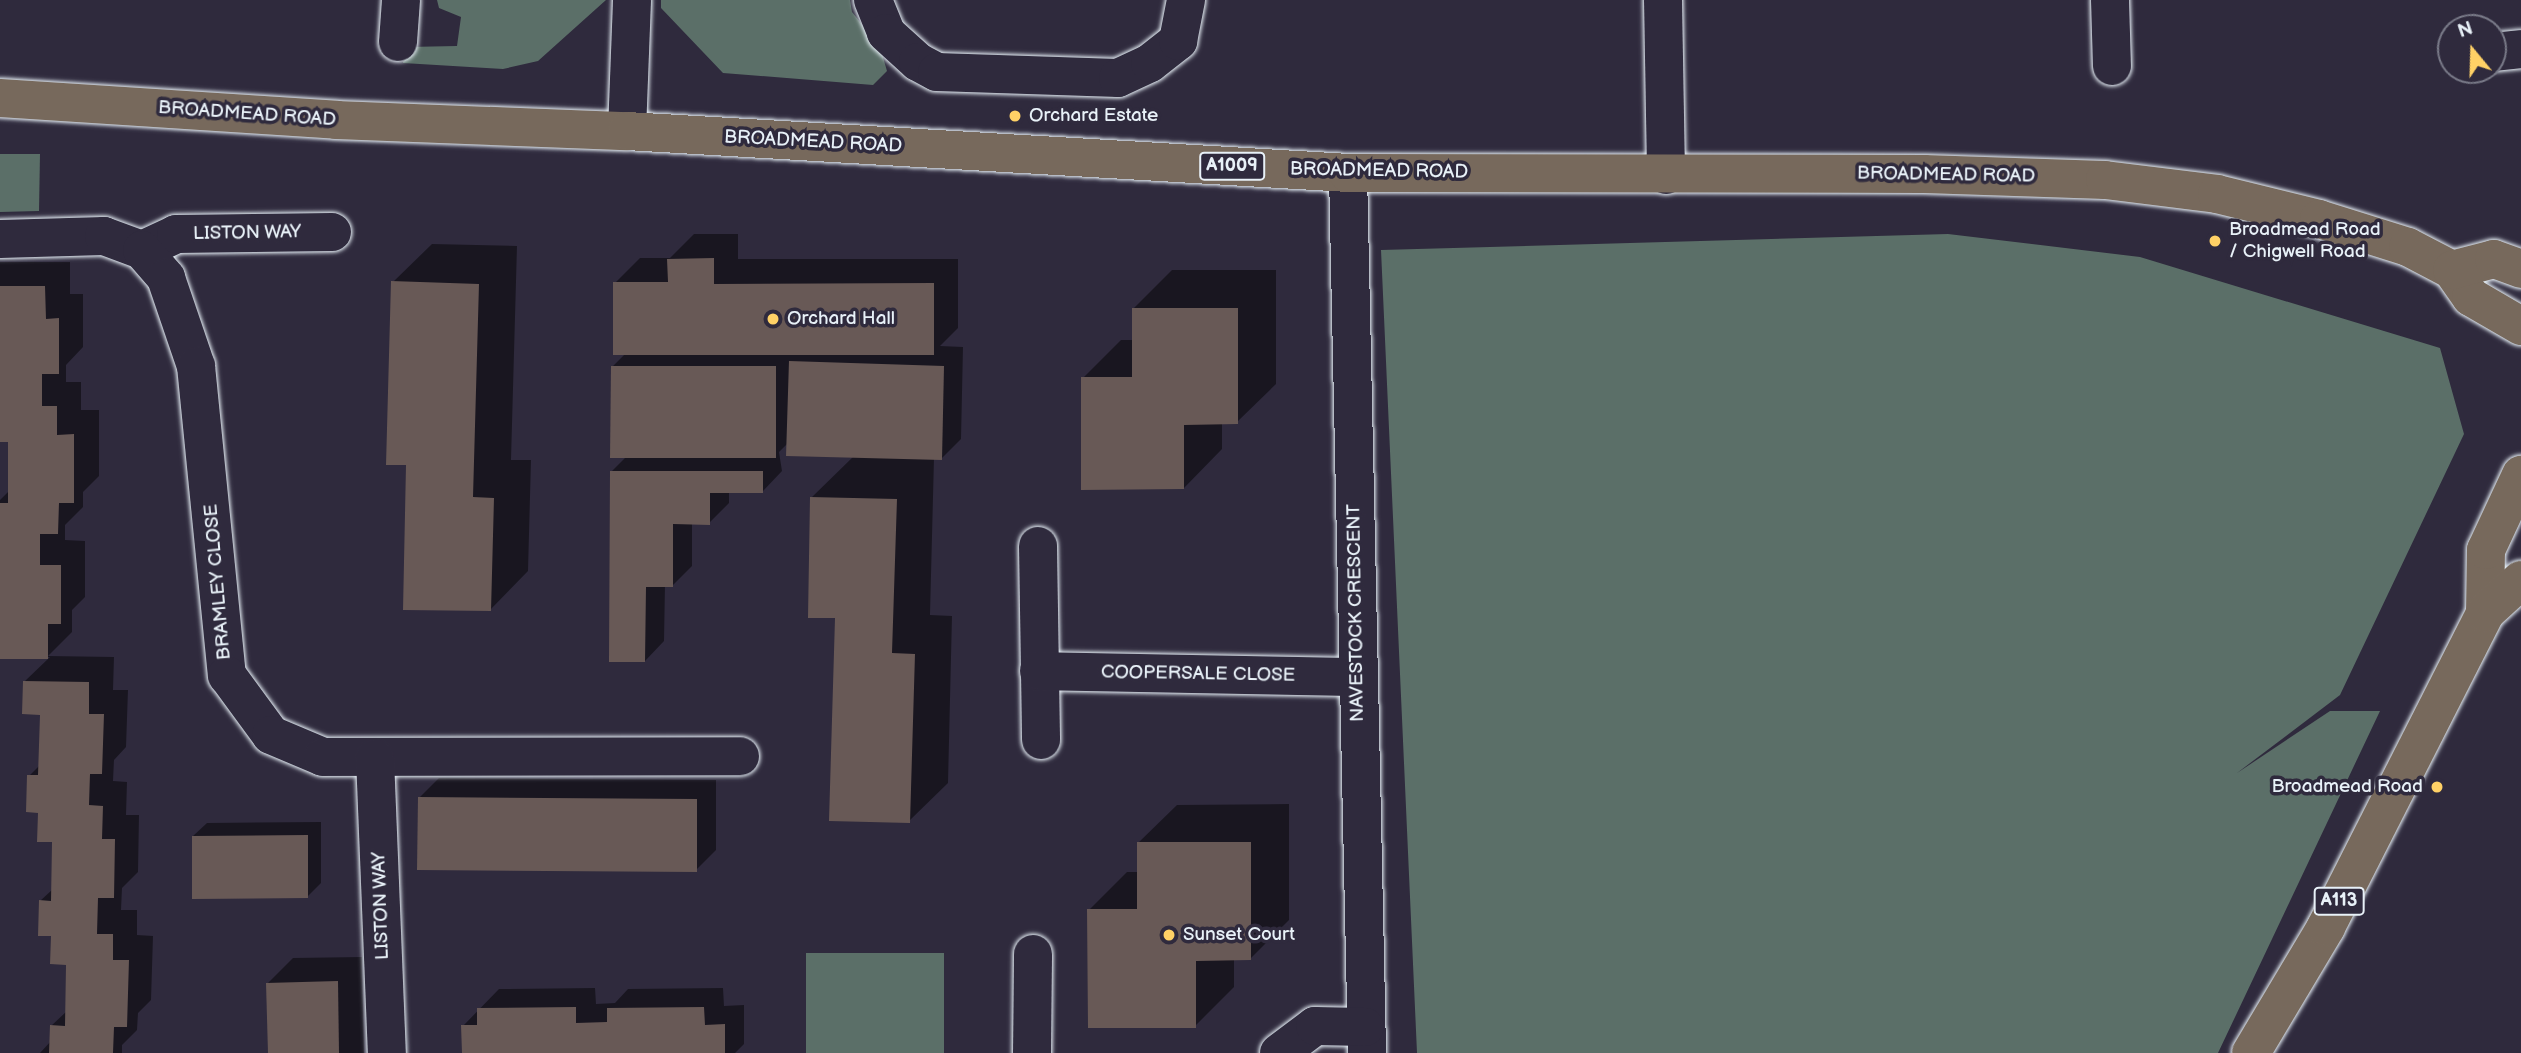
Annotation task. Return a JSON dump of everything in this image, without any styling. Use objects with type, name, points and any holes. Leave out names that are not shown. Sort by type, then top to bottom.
[{"type":"main road","name":"BROADMEAD ROAD","points":[[0,98],[336,120],[627,131],[1348,173],[1993,174],[2105,180],[2217,194],[2319,219],[2408,247],[2452,270],[2472,297],[2521,326]]},
{"type":"main road","points":[[2452,270],[2494,259],[2521,269]]},
{"type":"main road","name":"A113","points":[[2485,613],[2486,550],[2521,475]]},
{"type":"main road","name":"A113","points":[[2251,1053],[2326,927],[2485,613],[2521,580]]},
{"type":"street","points":[[398,42],[401,0]]},
{"type":"street","points":[[627,131],[632,0]]},
{"type":"street","points":[[873,0],[886,33],[918,62],[937,72],[1118,78],[1150,62],[1178,41],[1186,0]]},
{"type":"street","points":[[1663,0],[1665,175]]},
{"type":"street","points":[[2110,0],[2112,66]]},
{"type":"street","name":"NAVESTOCK CRESCENT","points":[[1348,173],[1366,1040]]},
{"type":"street","name":"LISTON WAY","points":[[142,250],[176,234],[332,232]]},
{"type":"street","points":[[0,239],[104,236],[142,250]]},
{"type":"street","name":"BRAMLEY CLOSE","points":[[142,250],[166,278],[196,366],[227,675],[271,735],[323,757],[740,755]]},
{"type":"street","points":[[1038,546],[1041,740]]},
{"type":"street","name":"COOPERSALE CLOSE","points":[[1039,671],[1358,677]]},
{"type":"street","name":"LISTON WAY","points":[[375,758],[387,1053]]},
{"type":"street","points":[[1032,1053],[1033,954]]},
{"type":"street","points":[[1279,1053],[1315,1026],[1366,1040]]},
{"type":"green space","points":[[437,0],[606,0],[538,61],[503,69],[403,63],[407,47],[457,46],[461,17],[439,8]]},
{"type":"green space","points":[[661,0],[850,0],[852,12],[880,47],[887,71],[873,85],[723,73],[661,8]]},
{"type":"green space","points":[[0,154],[40,154],[39,211],[0,212]]},
{"type":"green space","points":[[1948,234],[2140,257],[2440,348],[2464,434],[2340,695],[2237,773],[2330,711],[2380,711],[2218,1053],[1417,1053],[1381,250]]},
{"type":"green space","points":[[806,953],[944,953],[944,1053],[806,1053]]},
{"type":"building","name":"Orchard Hall","points":[[714,258],[714,284],[934,283],[934,355],[613,355],[613,282],[668,282],[667,259]]},
{"type":"building","points":[[391,281],[479,284],[473,497],[494,498],[491,611],[403,610],[406,465],[386,465]]},
{"type":"building","points":[[0,286],[45,286],[46,319],[59,318],[59,374],[42,374],[42,406],[57,406],[57,435],[74,434],[74,503],[59,503],[58,534],[40,534],[40,565],[61,565],[61,624],[48,624],[48,659],[0,659],[0,503],[8,503],[8,442],[0,442]]},
{"type":"building","points":[[1132,308],[1238,308],[1238,424],[1184,425],[1184,489],[1081,490],[1081,377],[1132,377]]},
{"type":"building","points":[[789,361],[944,366],[942,460],[786,456]]},
{"type":"building","points":[[611,366],[776,366],[776,458],[610,458]]},
{"type":"building","points":[[610,471],[763,471],[763,493],[710,493],[710,525],[673,524],[673,587],[646,587],[645,662],[609,662]]},
{"type":"building","points":[[810,497],[897,499],[892,653],[915,654],[910,823],[829,821],[835,618],[808,618]]},
{"type":"building","points":[[23,681],[89,682],[89,714],[104,714],[102,774],[90,774],[89,805],[103,806],[102,839],[115,839],[114,898],[98,898],[97,934],[113,934],[113,960],[129,960],[127,1027],[114,1027],[113,1053],[49,1053],[50,1025],[65,1026],[66,965],[50,964],[51,936],[38,936],[39,900],[51,901],[52,842],[37,842],[38,813],[26,812],[27,775],[38,775],[40,715],[22,714]]},
{"type":"building","points":[[418,797],[697,799],[697,872],[417,870]]},
{"type":"building","points":[[308,835],[308,898],[192,899],[192,836]]},
{"type":"building","name":"Sunset Court","points":[[1137,842],[1251,842],[1251,960],[1196,961],[1196,1028],[1088,1028],[1087,909],[1137,909]]},
{"type":"building","points":[[338,981],[339,1053],[268,1053],[266,983]]},
{"type":"building","points":[[576,1007],[576,1023],[607,1022],[607,1008],[704,1007],[705,1025],[725,1024],[725,1053],[462,1053],[461,1025],[477,1025],[477,1008]]},
{"type":"place","name":"Orchard Estate","points":[[1015,116]]},
{"type":"place","name":"Broadmead Road / Chigwell Road","points":[[2215,241]]},
{"type":"place","name":"Orchard Hall","points":[[773,319]]},
{"type":"place","name":"Broadmead Road","points":[[2437,787]]},
{"type":"place","name":"Sunset Court","points":[[1169,935]]}]
